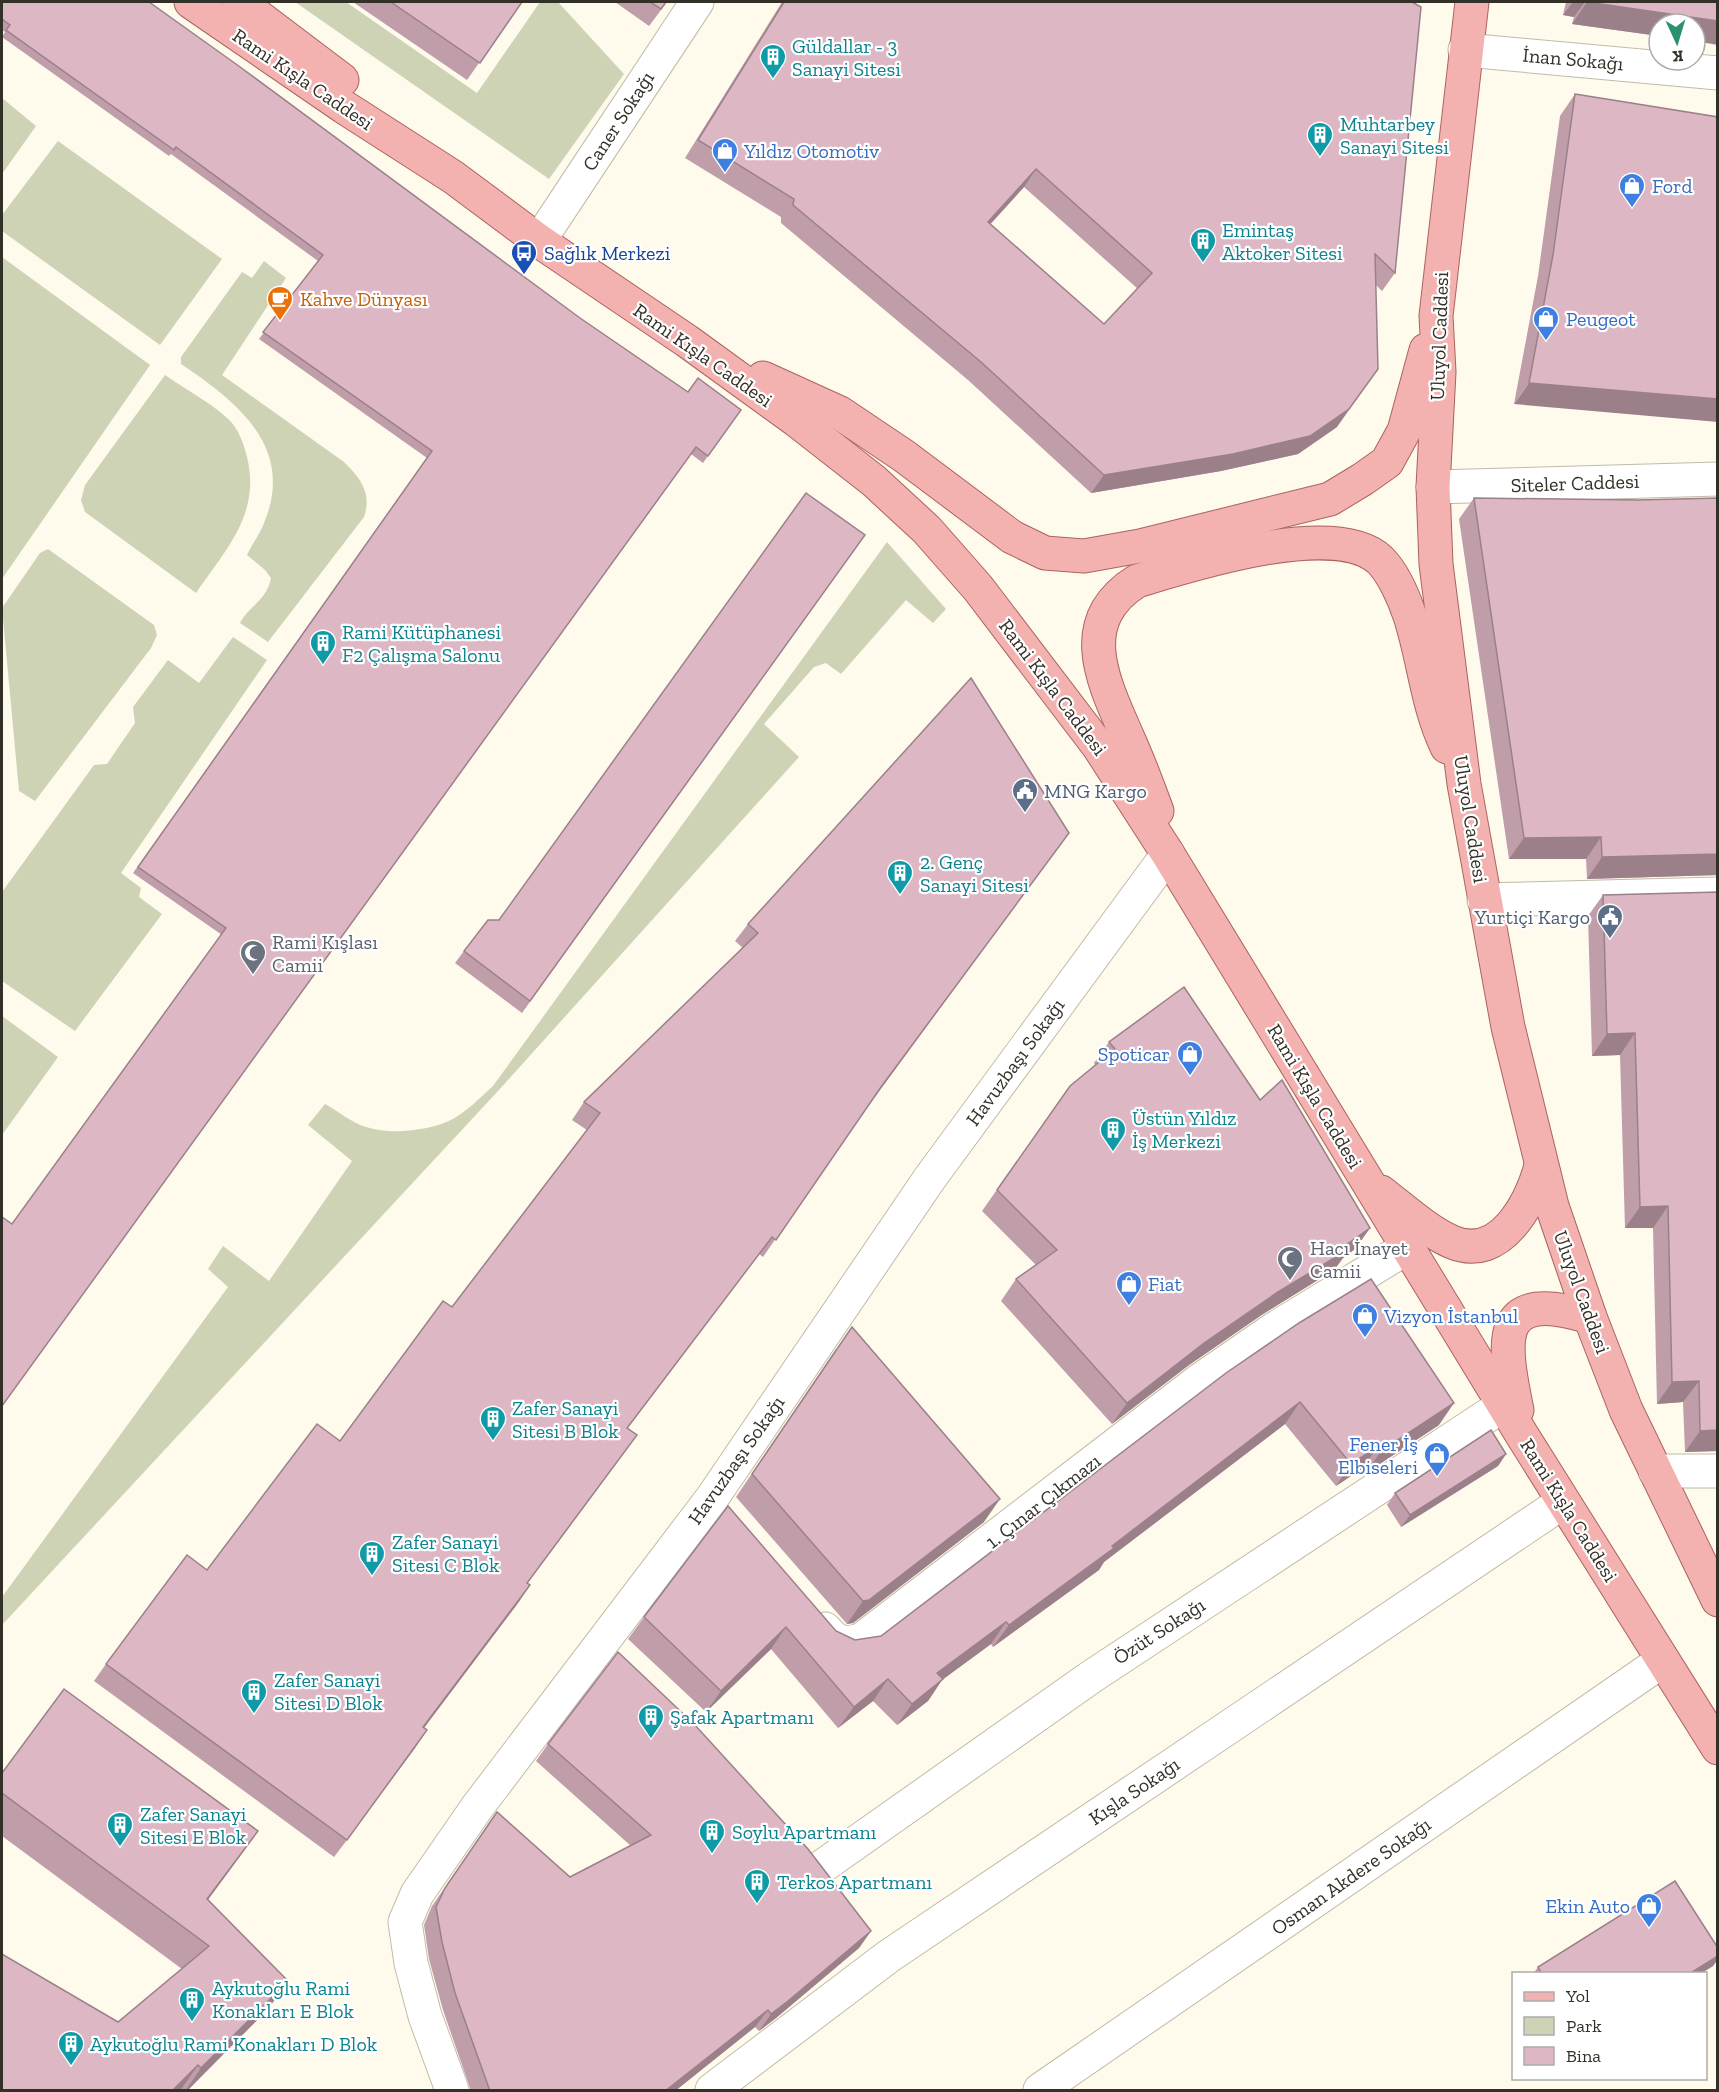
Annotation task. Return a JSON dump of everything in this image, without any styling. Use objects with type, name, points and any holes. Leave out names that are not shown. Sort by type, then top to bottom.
[{"type":"main road","name":"Rami Kışla Caddesi","points":[[191,2],[362,119],[453,177],[540,241],[700,350],[874,481],[927,530],[978,588],[1053,683],[1099,747],[1168,854],[1563,1502],[1718,1748]]},
{"type":"main road","points":[[239,2],[348,85],[406,123],[429,142],[453,177]]},
{"type":"main road","name":"Uluyol Caddesi","points":[[1472,2],[1436,316],[1438,372],[1433,487],[1436,564],[1464,784],[1508,1027],[1541,1166],[1590,1317],[1626,1410],[1718,1600]]},
{"type":"main road","points":[[700,350],[840,413],[904,456],[1012,537],[1045,553],[1084,556],[1140,546],[1330,499],[1363,479],[1387,462],[1404,431],[1436,316]]},
{"type":"main road","points":[[1168,854],[1157,811],[1107,689],[1098,658],[1100,627],[1109,607],[1124,589],[1137,581],[1224,556],[1290,544],[1331,544],[1364,550],[1380,560],[1396,585],[1409,614],[1431,703],[1443,738],[1464,784]]},
{"type":"main road","points":[[1365,1179],[1431,1229],[1453,1242],[1468,1246],[1488,1242],[1505,1232],[1522,1214],[1534,1191],[1541,1166]]},
{"type":"main road","points":[[1522,1435],[1507,1352],[1510,1331],[1517,1317],[1529,1310],[1549,1306],[1590,1317]]},
{"type":"street","name":"Caner Sokağı","points":[[540,241],[696,2]]},
{"type":"street","name":"İnan Sokağı","points":[[1465,50],[1718,73]]},
{"type":"street","name":"Siteler Caddesi","points":[[1433,487],[1718,479]]},
{"type":"street","name":"Havuzbaşı Sokağı","points":[[452,2091],[425,2016],[411,1963],[405,1922],[417,1894],[472,1815],[603,1641],[722,1509],[930,1178],[1168,854]]},
{"type":"street","points":[[1484,900],[1718,894]]},
{"type":"street","name":"1. Çınar Çıkmazı","points":[[805,1605],[835,1640],[846,1644],[861,1640],[1200,1380],[1274,1329],[1408,1247]]},
{"type":"street","name":"Özüt Sokağı","points":[[841,1894],[811,1857],[1505,1404]]},
{"type":"street","points":[[1655,1472],[1718,1471]]},
{"type":"street","name":"Kışla Sokağı","points":[[712,2091],[889,1956],[1563,1502]]},
{"type":"street","points":[[603,1641],[628,1665]]},
{"type":"street","name":"Osman Akdere Sokağı","points":[[1040,2091],[1662,1661]]},
{"type":"street","points":[[868,1929],[889,1956]]},
{"type":"green space","points":[[295,2],[346,2],[477,93],[540,2],[558,2],[624,74],[549,179]]},
{"type":"green space","points":[[2,98],[36,126],[2,174]]},
{"type":"green space","points":[[58,141],[222,259],[160,345],[2,231],[2,215]]},
{"type":"green space","points":[[2,257],[150,365],[2,579]]},
{"type":"green space","points":[[264,261],[286,278],[222,375],[344,462],[360,481],[367,501],[364,517],[268,642],[240,623],[266,592],[271,578],[247,555],[262,527],[272,496],[272,471],[266,449],[255,429],[240,411],[202,378],[181,364],[181,357],[242,272],[252,278]]},
{"type":"green space","points":[[165,375],[227,417],[232,423],[245,448],[250,477],[249,496],[238,530],[196,593],[85,512],[81,500],[85,485]]},
{"type":"green space","points":[[887,542],[946,609],[933,623],[906,600],[841,674],[826,663],[814,667],[764,724],[799,757],[498,1091],[2,1625],[2,1597],[228,1287],[208,1269],[223,1246],[269,1281],[352,1161],[308,1125],[325,1104],[366,1127],[386,1131],[422,1129],[453,1119],[493,1086]]},
{"type":"green space","points":[[48,549],[154,625],[157,635],[151,648],[35,801],[19,791],[2,608],[40,553]]},
{"type":"green space","points":[[233,637],[267,660],[121,873],[141,888],[139,897],[162,914],[75,1031],[2,981],[2,892],[94,765],[107,764],[135,723],[133,707],[168,660],[199,683]]},
{"type":"green space","points":[[2,1016],[58,1057],[2,1135]]},
{"type":"building","points":[[2,2],[149,2],[580,318],[688,392],[698,378],[741,410],[708,456],[696,447],[2,1406],[2,1217],[12,1224],[226,928],[138,867],[432,451],[263,332],[323,255],[176,147],[174,150],[6,30],[10,25],[2,19]]},
{"type":"building","points":[[391,2],[522,2],[480,63]]},
{"type":"building","points":[[650,2],[666,2],[661,9]]},
{"type":"building","points":[[784,2],[1412,2],[1421,7],[1395,273],[1375,254],[1378,369],[1349,409],[1310,436],[1233,454],[1104,475],[981,362],[793,205],[794,199],[698,140]],"holes":[[[1036,169],[1152,273],[1104,324],[988,222]]]},
{"type":"building","points":[[1587,2],[1718,2],[1718,21],[1707,19],[1707,12],[1656,12]]},
{"type":"building","points":[[1575,94],[1718,117],[1718,399],[1529,383],[1553,255]]},
{"type":"building","points":[[806,493],[865,535],[530,1001],[464,951],[488,920],[499,920]]},
{"type":"building","points":[[1474,498],[1638,500],[1718,498],[1718,854],[1602,857],[1601,837],[1524,838]]},
{"type":"building","points":[[971,678],[1069,833],[881,1087],[776,1240],[772,1237],[627,1428],[637,1435],[527,1583],[530,1585],[423,1727],[427,1730],[347,1840],[106,1664],[187,1555],[207,1570],[317,1424],[340,1441],[443,1301],[452,1307],[600,1113],[584,1102],[758,933],[748,924]]},
{"type":"building","points":[[1718,892],[1718,1430],[1700,1431],[1699,1381],[1672,1382],[1668,1206],[1640,1207],[1635,1033],[1607,1034],[1603,895]]},
{"type":"building","points":[[1184,987],[1260,1100],[1282,1080],[1370,1228],[1346,1245],[1349,1249],[1278,1292],[1204,1343],[1127,1403],[1016,1279],[1057,1250],[997,1190],[1070,1086],[1115,1049],[1109,1042]]},
{"type":"building","points":[[1371,1279],[1454,1403],[1381,1451],[1378,1446],[1351,1464],[1300,1402],[1112,1546],[1114,1548],[1009,1625],[1006,1622],[937,1673],[943,1679],[912,1704],[888,1679],[854,1707],[786,1627],[721,1691],[644,1617],[728,1506],[836,1631],[855,1640],[881,1636],[1226,1373],[1299,1323]]},
{"type":"building","points":[[852,1327],[1000,1499],[869,1600],[863,1601],[752,1474]]},
{"type":"building","points":[[1491,1430],[1506,1454],[1410,1515],[1395,1493]]},
{"type":"building","points":[[618,1652],[694,1724],[808,1849],[871,1931],[788,2001],[771,2014],[768,2010],[665,2091],[490,2091],[455,1993],[436,1907],[445,1888],[497,1812],[570,1877],[651,1835],[548,1744]]},
{"type":"building","points":[[64,1689],[258,1831],[207,1899],[288,1981],[201,2068],[198,2065],[172,2091],[2,2091],[2,1954],[118,2022],[209,1946],[2,1793],[2,1773]]},
{"type":"building","name":"Ekin Auto","points":[[1675,1881],[1718,1948],[1718,1956],[1692,1972],[1541,1972],[1538,1967]]},
{"type":"place","name":"Güldallar - 3 Sanayi Sitesi","points":[[773,80]]},
{"type":"place","name":"Muhtarbey Sanayi Sitesi","points":[[1320,158]]},
{"type":"place","name":"Yıldız Otomotiv","points":[[725,174]]},
{"type":"place","name":"Ford","points":[[1632,209]]},
{"type":"place","name":"Emintaş Aktoker Sitesi","points":[[1203,264]]},
{"type":"place","name":"Sağlık Merkezi","points":[[524,276]]},
{"type":"place","name":"Kahve Dünyası","points":[[280,322]]},
{"type":"place","name":"Peugeot","points":[[1546,342]]},
{"type":"place","name":"Rami Kütüphanesi F2 Çalışma Salonu","points":[[323,666]]},
{"type":"place","name":"MNG Kargo","points":[[1025,814]]},
{"type":"place","name":"2. Genç Sanayi Sitesi","points":[[900,896]]},
{"type":"place","name":"Yurtiçi Kargo","points":[[1610,940]]},
{"type":"place","name":"Rami Kışlası Camii","points":[[253,976]]},
{"type":"place","name":"Spoticar","points":[[1190,1077]]},
{"type":"place","name":"Üstün Yıldız İş Merkezi","points":[[1113,1153]]},
{"type":"place","name":"Hacı İnayet Camii","points":[[1290,1282]]},
{"type":"place","name":"Fiat","points":[[1129,1307]]},
{"type":"place","name":"Vizyon İstanbul","points":[[1365,1339]]},
{"type":"place","name":"Zafer Sanayi Sitesi B Blok","points":[[493,1442]]},
{"type":"place","name":"Fener İş Elbiseleri","points":[[1437,1478]]},
{"type":"place","name":"Zafer Sanayi Sitesi C Blok","points":[[372,1577]]},
{"type":"place","name":"Zafer Sanayi Sitesi D Blok","points":[[254,1715]]},
{"type":"place","name":"Şafak Apartmanı","points":[[651,1740]]},
{"type":"place","name":"Zafer Sanayi Sitesi E Blok","points":[[120,1848]]},
{"type":"place","name":"Soylu Apartmanı","points":[[712,1855]]},
{"type":"place","name":"Terkos Apartmanı","points":[[757,1905]]},
{"type":"place","name":"Ekin Auto","points":[[1649,1929]]},
{"type":"place","name":"Aykutoğlu Rami Konakları E Blok","points":[[192,2023]]},
{"type":"place","name":"Aykutoğlu Rami Konakları D Blok","points":[[71,2067]]}]
